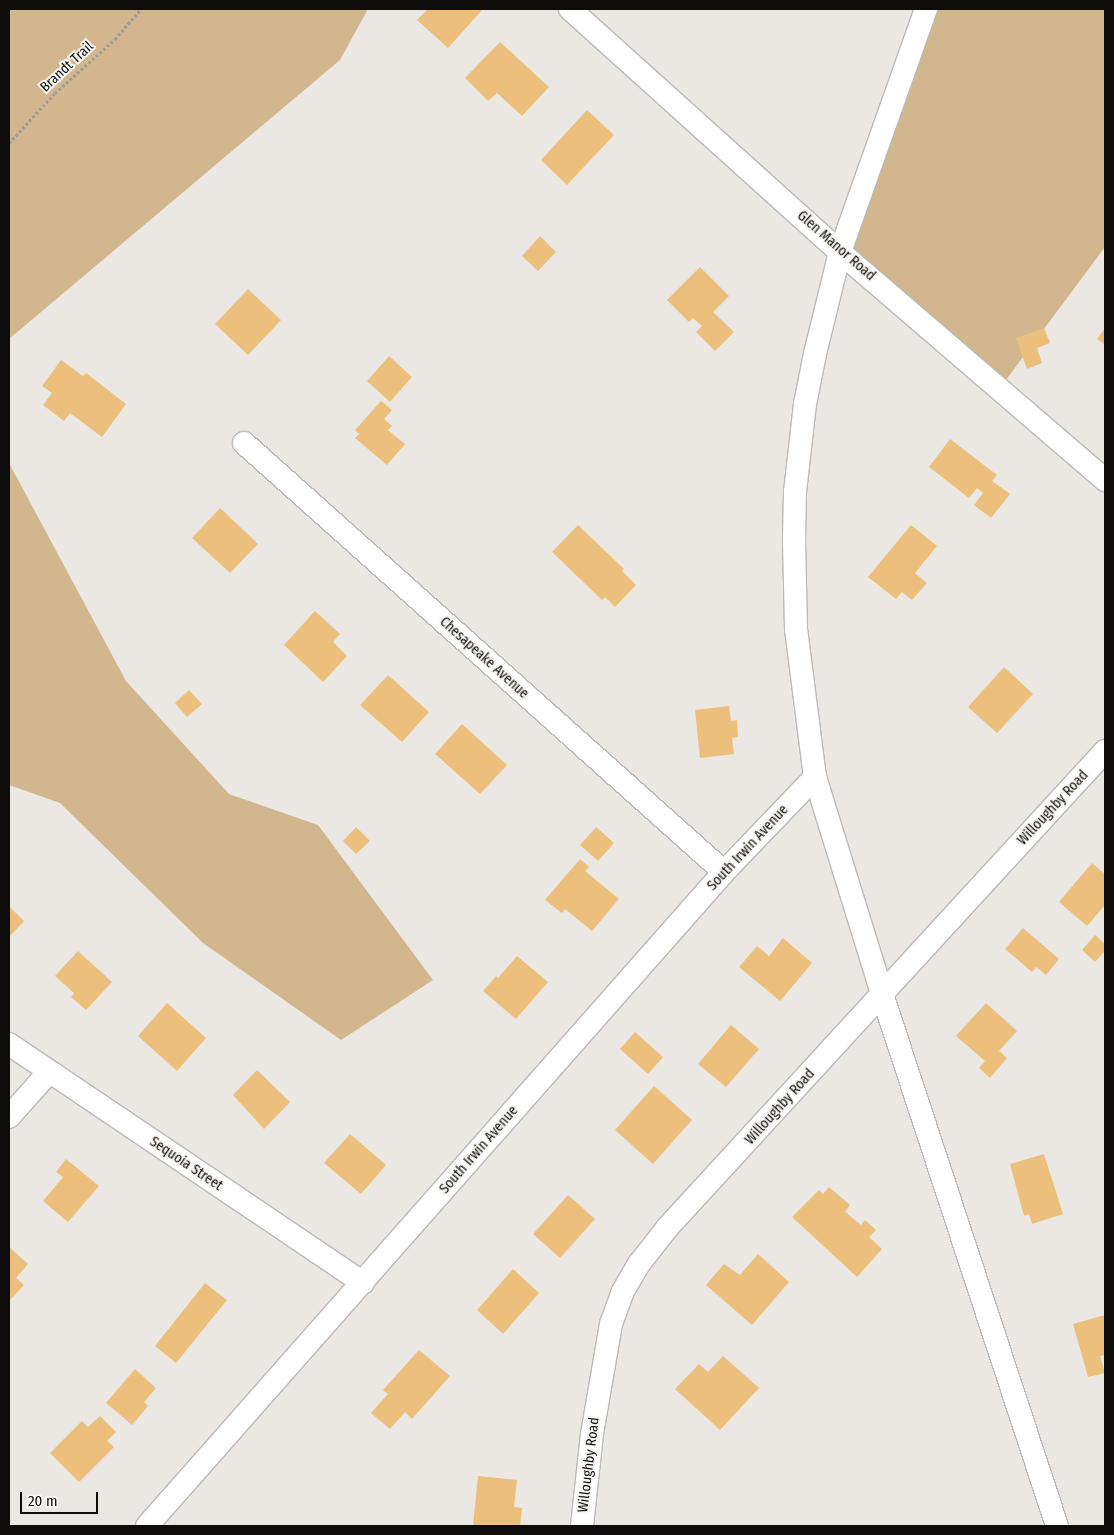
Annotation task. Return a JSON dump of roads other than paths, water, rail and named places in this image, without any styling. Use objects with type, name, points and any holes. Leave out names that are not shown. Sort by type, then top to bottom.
[{"type":"street","name":"Glen Manor Road","points":[[570,9],[840,252],[1105,480]]},
{"type":"street","points":[[926,9],[840,252],[805,404],[795,492],[796,629],[815,777],[882,994],[1057,1526]]},
{"type":"street","name":"Chesapeake Avenue","points":[[244,443],[724,872]]},
{"type":"street","name":"Willoughby Road","points":[[582,1526],[602,1368],[611,1324],[622,1293],[639,1264],[667,1228],[1105,752]]},
{"type":"street","name":"South Irwin Avenue","points":[[146,1526],[363,1283],[724,872],[815,777]]},
{"type":"street","name":"Sequoia Street","points":[[9,1044],[363,1283]]},
{"type":"street","points":[[9,1117],[49,1072]]}]
